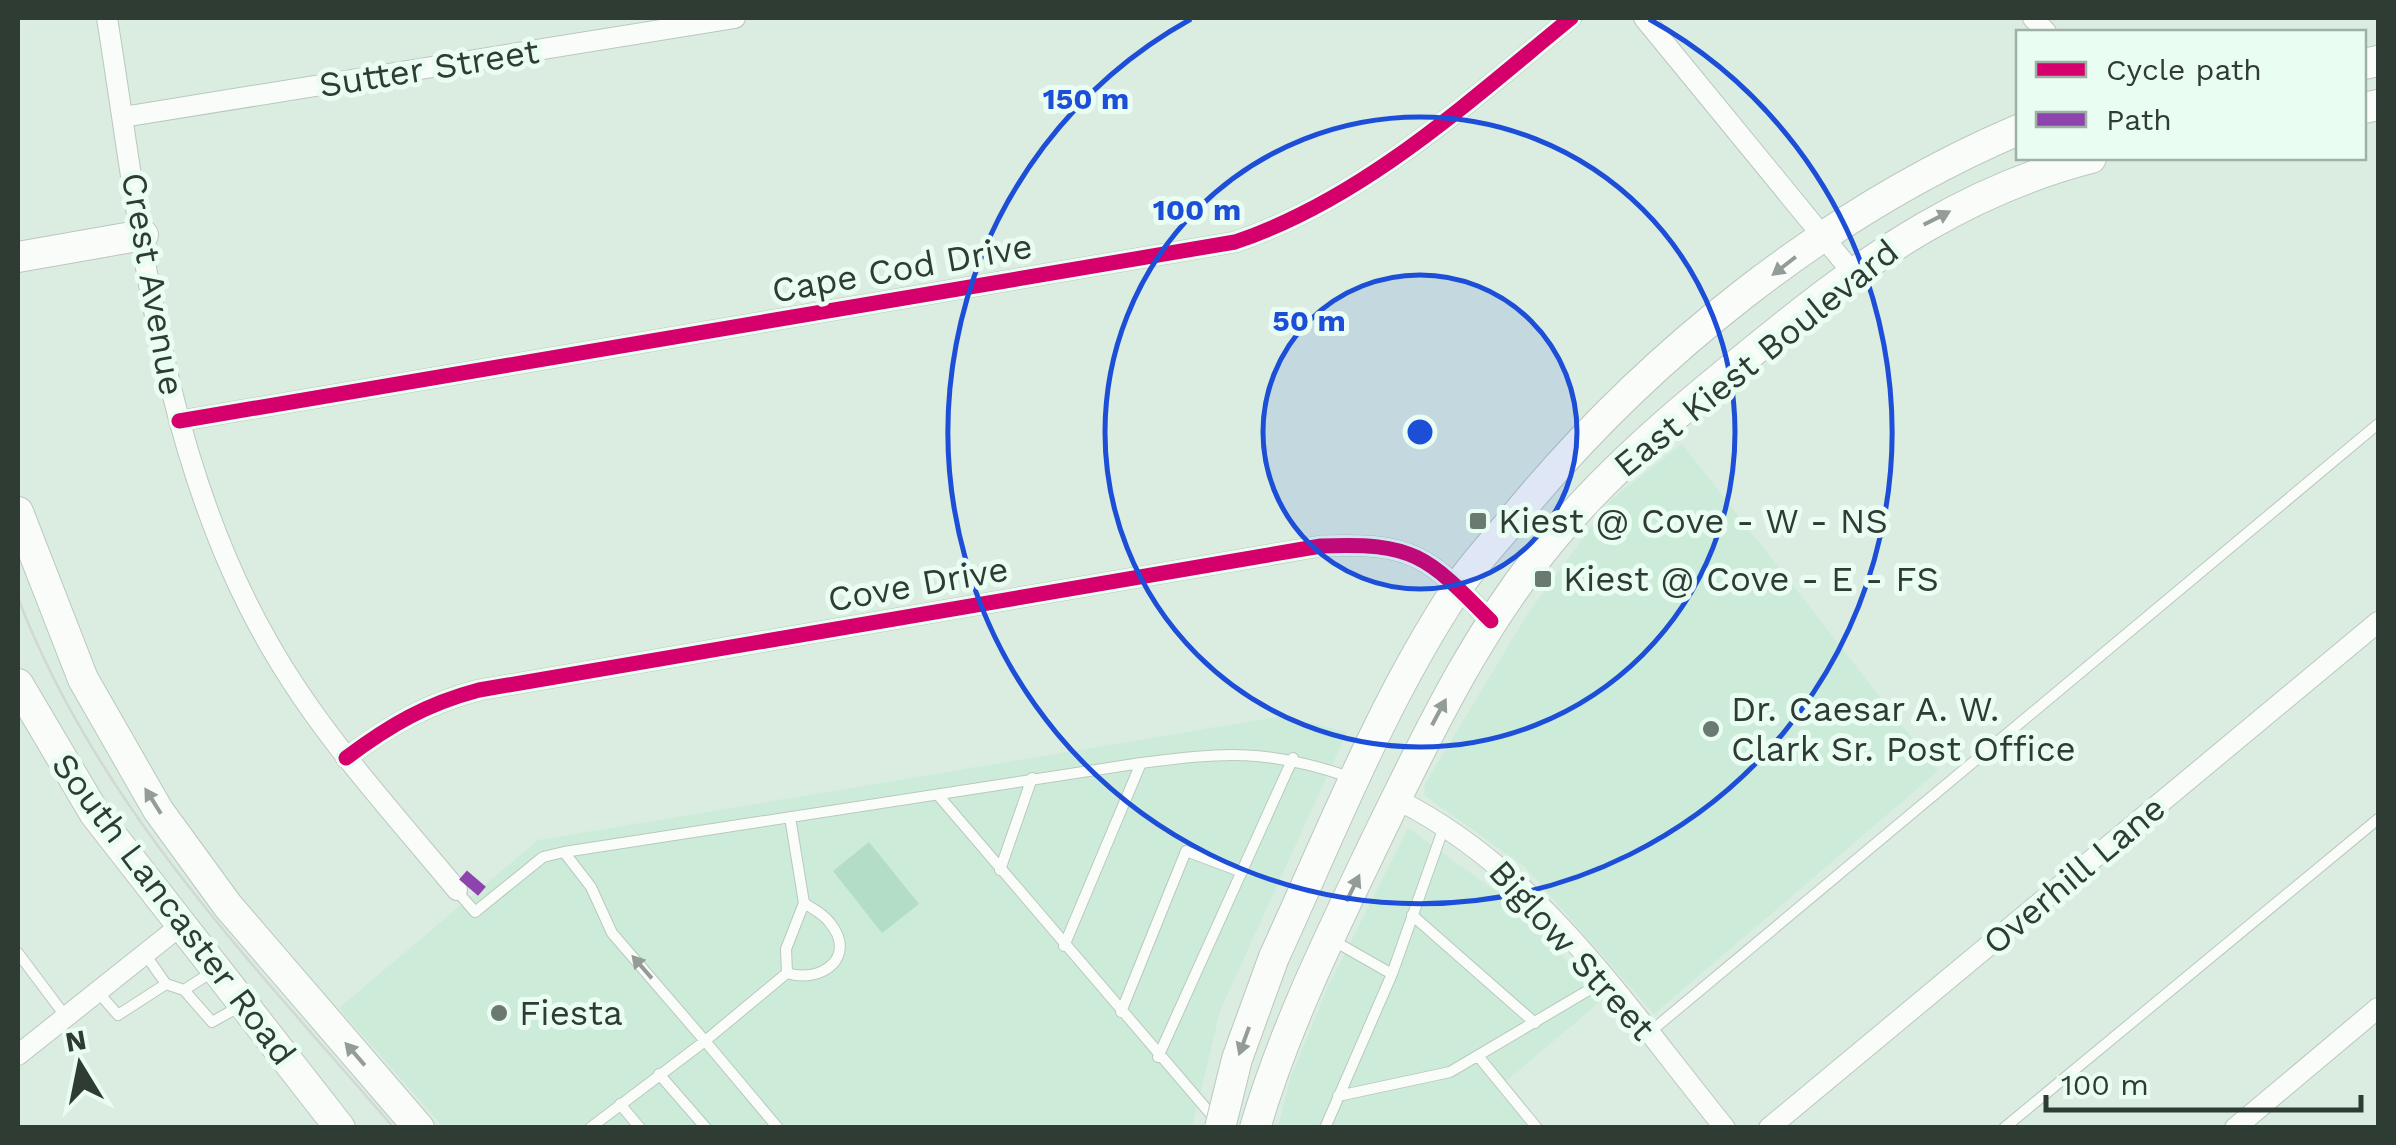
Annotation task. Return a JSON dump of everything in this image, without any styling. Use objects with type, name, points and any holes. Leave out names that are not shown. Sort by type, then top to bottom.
[{"type":"main road","name":"East Kiest Boulevard","points":[[1221,1128],[1237,1059],[1274,957],[1396,694],[1458,587],[1585,434],[1660,366],[1822,236],[1898,188],[2016,131]]},
{"type":"main road","name":"East Kiest Boulevard","points":[[1255,1128],[1309,975],[1440,709],[1491,621],[1562,527],[1624,460],[1852,272],[1926,222],[2053,167],[2083,160]]},
{"type":"main road","points":[[18,257],[143,235]]},
{"type":"main road","name":"South Lancaster Road","points":[[18,512],[84,679],[158,810],[228,906],[420,1128]]},
{"type":"main road","name":"South Lancaster Road","points":[[18,684],[95,814],[340,1128]]},
{"type":"main road","points":[[1356,780],[1396,799]]},
{"type":"street","name":"Crest Avenue","points":[[107,18],[143,235],[180,422],[213,528],[241,591],[302,698],[346,758],[456,890]]},
{"type":"street","name":"Sutter Street","points":[[123,117],[735,18]]},
{"type":"street","name":"Cape Cod Drive","points":[[180,422],[1235,242],[1312,212],[1445,120],[1570,18]]},
{"type":"street","points":[[1644,18],[1852,272]]},
{"type":"street","name":"Cove Drive","points":[[346,758],[394,722],[430,704],[479,690],[1321,546],[1381,543],[1431,563],[1491,621]]},
{"type":"street","name":"Overhill Lane","points":[[1770,1128],[2378,622]]},
{"type":"street","name":"Biglow Street","points":[[1396,799],[1444,824],[1488,854],[1533,897],[1726,1128]]},
{"type":"street","points":[[18,1055],[180,926]]},
{"type":"street","points":[[2236,1128],[2378,1008]]},
{"type":"lane","points":[[1648,1034],[2378,424]]},
{"type":"lane","points":[[456,890],[475,912],[543,857],[564,852],[1141,763],[1215,754],[1293,758],[1356,780]]},
{"type":"lane","points":[[1158,1057],[1293,758]]},
{"type":"lane","points":[[1064,946],[1141,763]]},
{"type":"lane","points":[[1000,870],[1032,778]]},
{"type":"lane","points":[[938,794],[1221,1128]]},
{"type":"lane","points":[[787,973],[786,949],[804,903],[790,817]]},
{"type":"lane","points":[[2004,1128],[2378,819]]},
{"type":"lane","points":[[1325,1128],[1392,974],[1444,824]]},
{"type":"lane","points":[[1120,1012],[1186,851],[1242,872]]},
{"type":"lane","points":[[564,852],[592,886],[612,933],[778,1128]]},
{"type":"lane","points":[[787,973],[804,979],[824,973],[836,963],[840,950],[834,927],[804,903]]},
{"type":"lane","points":[[1412,916],[1536,1023]]},
{"type":"lane","points":[[1329,938],[1392,974]]},
{"type":"lane","points":[[18,953],[66,1017]]},
{"type":"lane","points":[[146,954],[166,984],[184,990],[212,1022],[243,1005]]},
{"type":"lane","points":[[184,990],[216,970]]},
{"type":"lane","points":[[590,1128],[787,973]]},
{"type":"lane","points":[[1338,1096],[1450,1072],[1604,980]]},
{"type":"lane","points":[[97,992],[118,1014],[166,984]]},
{"type":"lane","points":[[1478,1056],[1537,1128]]},
{"type":"lane","points":[[660,1074],[706,1128]]},
{"type":"lane","points":[[620,1104],[640,1128]]},
{"type":"shaded area","points":[[1682,444],[1938,771],[1654,1014],[1525,867],[1424,795],[1425,784],[1527,615],[1611,500]]},
{"type":"shaded area","points":[[1283,716],[1347,732],[1220,1011],[1192,1127],[443,1127],[339,1008],[538,840]]},
{"type":"shaded area","points":[[1408,828],[1515,905],[1602,1000],[1498,1088],[1530,1127],[1278,1128],[1290,1079],[1328,987]]},
{"type":"shaded area","points":[[869,842],[919,904],[882,933],[833,871]]},
{"type":"tram line","points":[[18,598],[51,673],[90,745],[134,813],[233,942],[394,1128]]},
{"type":"marked path","points":[[463,875],[491,899]]},
{"type":"cycle path","points":[[179,421],[1235,242],[1327,201],[1370,174],[1453,114],[1571,18]]},
{"type":"cycle path","points":[[346,758],[409,717],[479,690],[1321,546],[1378,547],[1417,558],[1451,581],[1491,621]]},
{"type":"place","name":"Kiest @ Cove - W - NS","points":[[1478,521]]},
{"type":"place","name":"Kiest @ Cove - E - FS","points":[[1543,579]]},
{"type":"place","name":"Dr. Caesar A. W. Clark Sr. Post Office","points":[[1711,729]]},
{"type":"place","name":"Fiesta","points":[[499,1013]]}]
